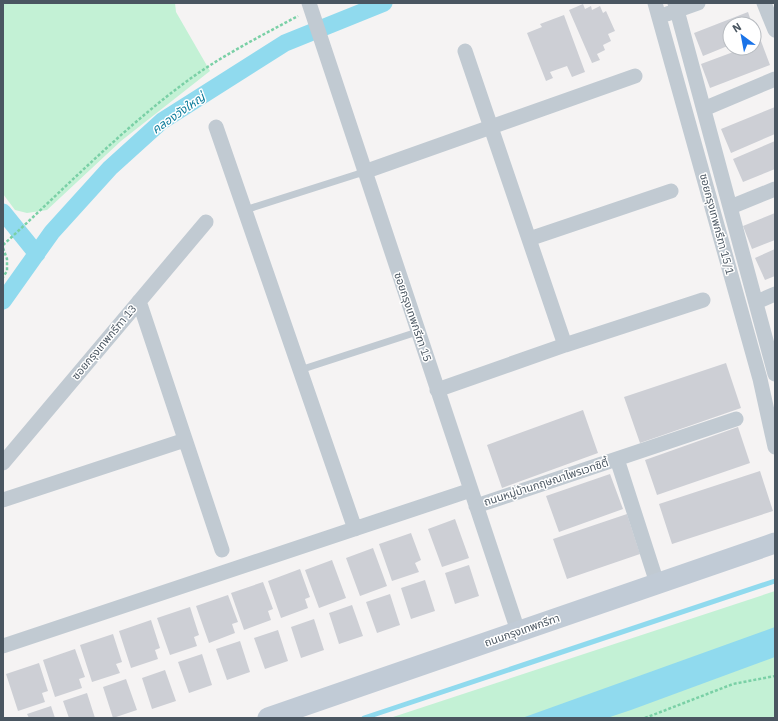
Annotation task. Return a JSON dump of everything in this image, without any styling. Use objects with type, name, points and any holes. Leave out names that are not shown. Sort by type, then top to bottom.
[{"type":"main road","name":"ถนนกรุงเทพกรีฑา","points":[[268,718],[775,543]]},
{"type":"street","name":"ซอยกรุงเทพกรีฑา 15/1","points":[[657,3],[660,19],[760,379],[775,447]]},
{"type":"street","points":[[660,19],[676,7],[698,3]]},
{"type":"street","points":[[764,3],[775,30]]},
{"type":"street","name":"ซอยกรุงเทพกรีฑา 15/1","points":[[676,7],[732,207],[775,374]]},
{"type":"street","name":"ซอยกรุงเทพกรีฑา 15","points":[[305,8],[325,56],[518,631]]},
{"type":"street","points":[[465,51],[565,345]]},
{"type":"street","points":[[364,172],[635,76]]},
{"type":"street","points":[[706,108],[775,79]]},
{"type":"street","points":[[216,127],[355,529]]},
{"type":"street","points":[[714,213],[775,189]]},
{"type":"street","points":[[529,239],[671,191]]},
{"type":"street","name":"ซอยกรุงเทพกรีฑา 13","points":[[3,463],[206,222]]},
{"type":"street","points":[[759,301],[775,294]]},
{"type":"street","points":[[437,390],[565,345],[703,300]]},
{"type":"street","points":[[139,301],[222,550]]},
{"type":"street","name":"ถนนหมู่บ้านกฤษณาไพรเวทซิตี้","points":[[476,506],[736,419]]},
{"type":"street","points":[[3,500],[185,440]]},
{"type":"street","name":"ถนนหมู่บ้านกฤษณาไพรเวทซิตี้","points":[[617,459],[657,583]]},
{"type":"street","points":[[3,646],[471,490]]},
{"type":"lane","points":[[245,210],[364,172]]},
{"type":"lane","points":[[300,370],[417,332]]},
{"type":"path","points":[[3,277],[7,271],[7,259],[3,247],[121,136],[184,83],[305,8]]},
{"type":"path","points":[[645,718],[733,684],[775,676]]},
{"type":"green space","points":[[3,3],[175,3],[176,12],[210,71],[121,141],[47,210],[27,213],[15,210],[3,194]]},
{"type":"green space","points":[[775,591],[775,718],[390,718]]},
{"type":"water","points":[[775,627],[775,657],[631,710],[607,718],[522,718]]},
{"type":"building","points":[[583,4],[585,9],[591,6],[592,10],[600,6],[603,13],[606,11],[615,31],[608,34],[611,41],[603,45],[605,50],[597,54],[600,60],[592,63],[569,10]]},
{"type":"building","points":[[748,12],[749,16],[738,16]]},
{"type":"building","points":[[564,15],[585,72],[572,77],[567,66],[550,72],[553,78],[546,81],[527,33],[542,27],[540,24]]},
{"type":"building","points":[[722,22],[722,48],[703,56],[694,33]]},
{"type":"building","points":[[762,44],[770,65],[710,88],[701,64],[722,56],[762,56]]},
{"type":"building","points":[[775,107],[775,134],[731,153],[721,129]]},
{"type":"building","points":[[775,141],[775,169],[743,182],[733,159]]},
{"type":"building","points":[[775,213],[775,240],[752,249],[743,226]]},
{"type":"building","points":[[775,249],[775,276],[765,280],[755,258]]},
{"type":"building","points":[[726,363],[741,408],[640,443],[624,397]]},
{"type":"building","points":[[583,410],[598,453],[502,488],[487,445]]},
{"type":"building","points":[[738,427],[750,463],[657,495],[645,460]]},
{"type":"building","points":[[760,471],[773,511],[672,544],[659,504]]},
{"type":"building","points":[[610,474],[623,509],[559,532],[546,496]]},
{"type":"building","points":[[627,514],[640,554],[567,579],[553,539]]},
{"type":"building","points":[[455,519],[469,558],[442,567],[428,529]]},
{"type":"building","points":[[411,533],[421,560],[415,563],[419,572],[392,581],[379,544]]},
{"type":"building","points":[[373,548],[387,586],[360,596],[346,558]]},
{"type":"building","points":[[332,560],[346,598],[319,608],[305,570]]},
{"type":"building","points":[[469,565],[479,596],[455,604],[445,573]]},
{"type":"building","points":[[300,569],[310,597],[305,599],[308,608],[281,618],[268,581]]},
{"type":"building","points":[[425,580],[435,611],[411,619],[401,588]]},
{"type":"building","points":[[263,582],[273,609],[268,611],[271,620],[244,630],[231,593]]},
{"type":"building","points":[[390,594],[400,625],[377,633],[366,602]]},
{"type":"building","points":[[228,595],[238,622],[232,624],[235,633],[209,643],[196,606]]},
{"type":"building","points":[[352,605],[363,636],[339,644],[329,613]]},
{"type":"building","points":[[190,607],[199,635],[194,637],[197,646],[170,655],[157,618]]},
{"type":"building","points":[[314,619],[324,650],[301,658],[291,627]]},
{"type":"building","points":[[151,620],[160,648],[155,650],[158,659],[131,668],[119,631]]},
{"type":"building","points":[[278,630],[288,661],[265,669],[254,638]]},
{"type":"building","points":[[113,634],[122,662],[116,664],[120,673],[92,682],[80,645]]},
{"type":"building","points":[[240,641],[250,672],[227,680],[216,649]]},
{"type":"building","points":[[75,649],[85,677],[79,679],[82,688],[55,697],[43,660]]},
{"type":"building","points":[[202,654],[212,685],[189,693],[178,662]]},
{"type":"building","points":[[39,663],[48,691],[42,693],[45,702],[18,711],[6,674]]},
{"type":"building","points":[[165,670],[176,701],[152,709],[142,678]]},
{"type":"building","points":[[126,679],[137,710],[113,718],[103,687]]},
{"type":"building","points":[[87,693],[95,718],[69,718],[63,701]]},
{"type":"building","points":[[51,706],[55,718],[29,718],[27,714]]},
{"type":"waterway","name":"คลองวังใหญ่","points":[[3,301],[52,232],[110,168],[162,121],[285,43],[384,3]]},
{"type":"waterway","points":[[3,212],[37,254]]},
{"type":"waterway","points":[[364,718],[775,581]]}]
